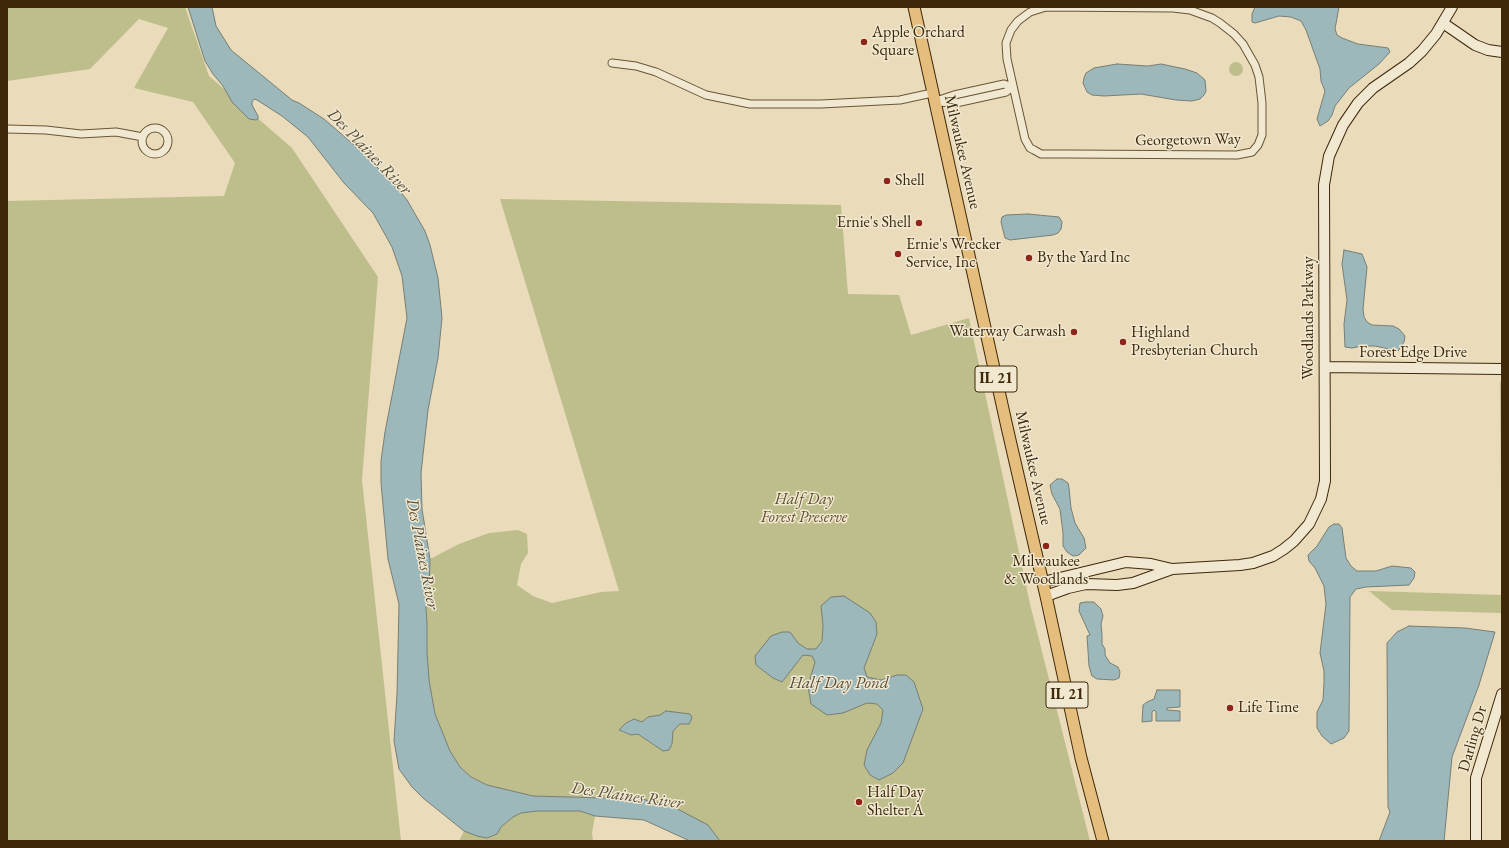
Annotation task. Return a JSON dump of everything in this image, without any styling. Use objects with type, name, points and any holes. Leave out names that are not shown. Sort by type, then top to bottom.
[{"type":"main road","name":"Milwaukee Avenue","points":[[914,7],[1043,582],[1080,758],[1103,841]]},
{"type":"street","name":"Georgetown Way","points":[[1045,7],[1173,8],[1190,10],[1212,18],[1220,23],[1234,34],[1249,53],[1261,86],[1262,135],[1258,145],[1252,152],[1237,155],[1041,154],[1030,148],[1024,140],[1012,87],[1006,52],[1007,38],[1018,21],[1030,12],[1045,7]]},
{"type":"street","name":"Woodlands Parkway","points":[[1046,596],[1068,588],[1086,584],[1133,583],[1172,569],[1240,565],[1262,560],[1273,556],[1289,545],[1309,524],[1321,499],[1325,481],[1324,185],[1329,156],[1342,125],[1358,103],[1373,88],[1413,59],[1427,45],[1443,23],[1452,7]]},
{"type":"street","points":[[1443,23],[1475,45],[1488,50],[1502,52]]},
{"type":"street","points":[[612,63],[636,66],[656,72],[706,95],[719,99],[750,104],[821,104],[934,97],[956,103],[1006,92],[1012,87]]},
{"type":"street","points":[[7,129],[46,130],[81,134],[116,132],[143,137]]},
{"type":"street","name":"Forest Edge Drive","points":[[1324,367],[1502,369]]},
{"type":"street","name":"Woodlands Parkway","points":[[1043,582],[1126,562],[1151,564],[1172,569]]},
{"type":"street","name":"Darling Dr","points":[[1476,841],[1476,778],[1502,694]]},
{"type":"green space","points":[[7,7],[185,7],[209,76],[292,148],[378,277],[362,480],[401,841],[7,841],[7,201],[224,196],[235,163],[193,102],[134,88],[168,28],[139,19],[90,69],[7,81]]},
{"type":"green space","points":[[1233,62],[1239,62],[1243,66],[1243,72],[1239,76],[1233,76],[1229,72],[1229,66]]},
{"type":"green space","name":"Half Day Forest Preserve","points":[[500,199],[841,205],[848,294],[899,295],[911,335],[969,318],[1030,604],[1090,841],[702,841],[641,799],[533,796],[487,785],[471,777],[460,767],[450,751],[435,714],[429,680],[427,652],[426,608],[429,590],[430,559],[459,544],[489,533],[518,530],[527,534],[528,553],[521,564],[517,585],[533,596],[552,603],[601,592],[619,591]],"holes":[[[648,717],[663,751],[638,734],[624,733],[619,730],[642,723]]]},
{"type":"green space","points":[[1500,382],[1502,382],[1502,595]]},
{"type":"green space","points":[[1369,591],[1502,595],[1502,613],[1392,610]]},
{"type":"green space","points":[[537,811],[580,811],[595,816],[592,833],[593,841],[459,841],[464,831],[487,838],[497,834],[501,827],[513,817],[521,813]]},
{"type":"water","name":"Des Plaines River","points":[[188,7],[212,7],[216,26],[231,50],[292,100],[324,119],[361,151],[394,184],[407,200],[425,231],[438,278],[442,318],[438,358],[428,410],[421,473],[422,509],[430,559],[429,590],[426,608],[427,652],[429,680],[435,714],[450,751],[460,767],[471,777],[487,785],[533,796],[641,799],[670,805],[708,825],[720,841],[690,841],[644,820],[595,816],[580,811],[537,811],[521,813],[513,817],[501,827],[497,834],[487,838],[477,836],[464,831],[423,798],[412,787],[399,769],[394,741],[397,694],[399,604],[388,559],[381,483],[381,461],[385,432],[407,318],[402,276],[392,247],[373,213],[344,183],[308,137],[282,116],[257,100],[254,99],[252,102],[258,116],[258,119],[256,120],[249,119],[232,102],[223,86],[205,61]]},
{"type":"water","points":[[1255,7],[1339,7],[1335,29],[1337,35],[1358,44],[1388,48],[1390,52],[1379,64],[1349,88],[1335,106],[1328,121],[1320,126],[1317,119],[1325,91],[1321,81],[1320,69],[1306,30],[1301,21],[1291,17],[1279,16],[1255,23],[1252,22],[1252,14]]},
{"type":"water","points":[[1117,64],[1148,66],[1161,64],[1185,69],[1197,73],[1205,80],[1206,91],[1200,99],[1192,101],[1141,94],[1104,96],[1092,95],[1087,92],[1083,83],[1086,73],[1094,68]]},
{"type":"water","points":[[1028,214],[1059,217],[1062,222],[1061,229],[1058,233],[1053,235],[1010,240],[1005,238],[1001,222],[1002,217],[1006,215]]},
{"type":"water","points":[[1344,250],[1362,254],[1367,267],[1363,309],[1364,317],[1367,322],[1372,325],[1393,326],[1399,329],[1405,336],[1404,342],[1398,351],[1375,346],[1352,348],[1345,347],[1344,324],[1347,300],[1342,264]]},
{"type":"water","points":[[1057,479],[1062,479],[1068,483],[1071,508],[1075,523],[1084,538],[1086,548],[1079,555],[1073,556],[1067,552],[1063,546],[1060,509],[1052,494],[1050,485]]},
{"type":"water","points":[[1334,524],[1339,524],[1342,528],[1346,558],[1351,566],[1357,571],[1376,571],[1392,566],[1411,568],[1415,572],[1414,578],[1409,585],[1366,587],[1356,589],[1350,597],[1349,731],[1344,738],[1331,744],[1322,736],[1317,728],[1317,712],[1323,700],[1324,683],[1324,671],[1320,653],[1326,604],[1324,586],[1315,568],[1309,561],[1308,555],[1317,546],[1329,527]]},
{"type":"water","name":"Half Day Pond","points":[[844,596],[870,613],[876,622],[877,634],[864,668],[867,677],[881,680],[897,675],[906,675],[914,682],[923,709],[903,763],[893,773],[879,780],[870,775],[864,765],[867,750],[881,723],[883,710],[877,704],[867,703],[843,713],[827,715],[811,704],[808,686],[815,662],[812,656],[803,655],[782,682],[773,678],[756,665],[755,656],[771,636],[782,632],[790,632],[798,643],[807,649],[816,649],[822,641],[823,626],[821,606],[831,597]]},
{"type":"water","points":[[1094,602],[1101,609],[1103,616],[1101,624],[1102,644],[1105,649],[1105,655],[1110,663],[1118,667],[1120,672],[1119,678],[1114,680],[1097,679],[1092,676],[1089,666],[1087,636],[1090,635],[1079,611],[1080,603]]},
{"type":"water","points":[[1409,626],[1465,628],[1495,632],[1479,685],[1452,757],[1444,841],[1379,841],[1390,812],[1388,807],[1387,643],[1397,632]]},
{"type":"water","points":[[1157,690],[1180,690],[1180,707],[1167,708],[1167,710],[1180,711],[1180,721],[1156,721],[1156,712],[1154,710],[1152,712],[1152,721],[1142,722],[1143,705],[1154,699]]},
{"type":"water","points":[[666,711],[690,714],[692,718],[689,724],[680,724],[673,731],[672,744],[669,750],[663,751],[638,734],[631,735],[619,730],[626,723],[634,719],[642,722],[648,717],[660,715]]},
{"type":"place","name":"Apple Orchard Square","points":[[864,42]]},
{"type":"place","name":"Shell","points":[[887,181]]},
{"type":"place","name":"Ernie's Shell","points":[[919,223]]},
{"type":"place","name":"Ernie's Wrecker Service, Inc","points":[[898,254]]},
{"type":"place","name":"By the Yard Inc","points":[[1029,258]]},
{"type":"place","name":"Waterway Carwash","points":[[1074,332]]},
{"type":"place","name":"Highland Presbyterian Church","points":[[1123,342]]},
{"type":"place","name":"Milwaukee & Woodlands","points":[[1046,546]]},
{"type":"place","name":"Life Time","points":[[1230,708]]},
{"type":"place","name":"Half Day Shelter A","points":[[859,802]]}]
